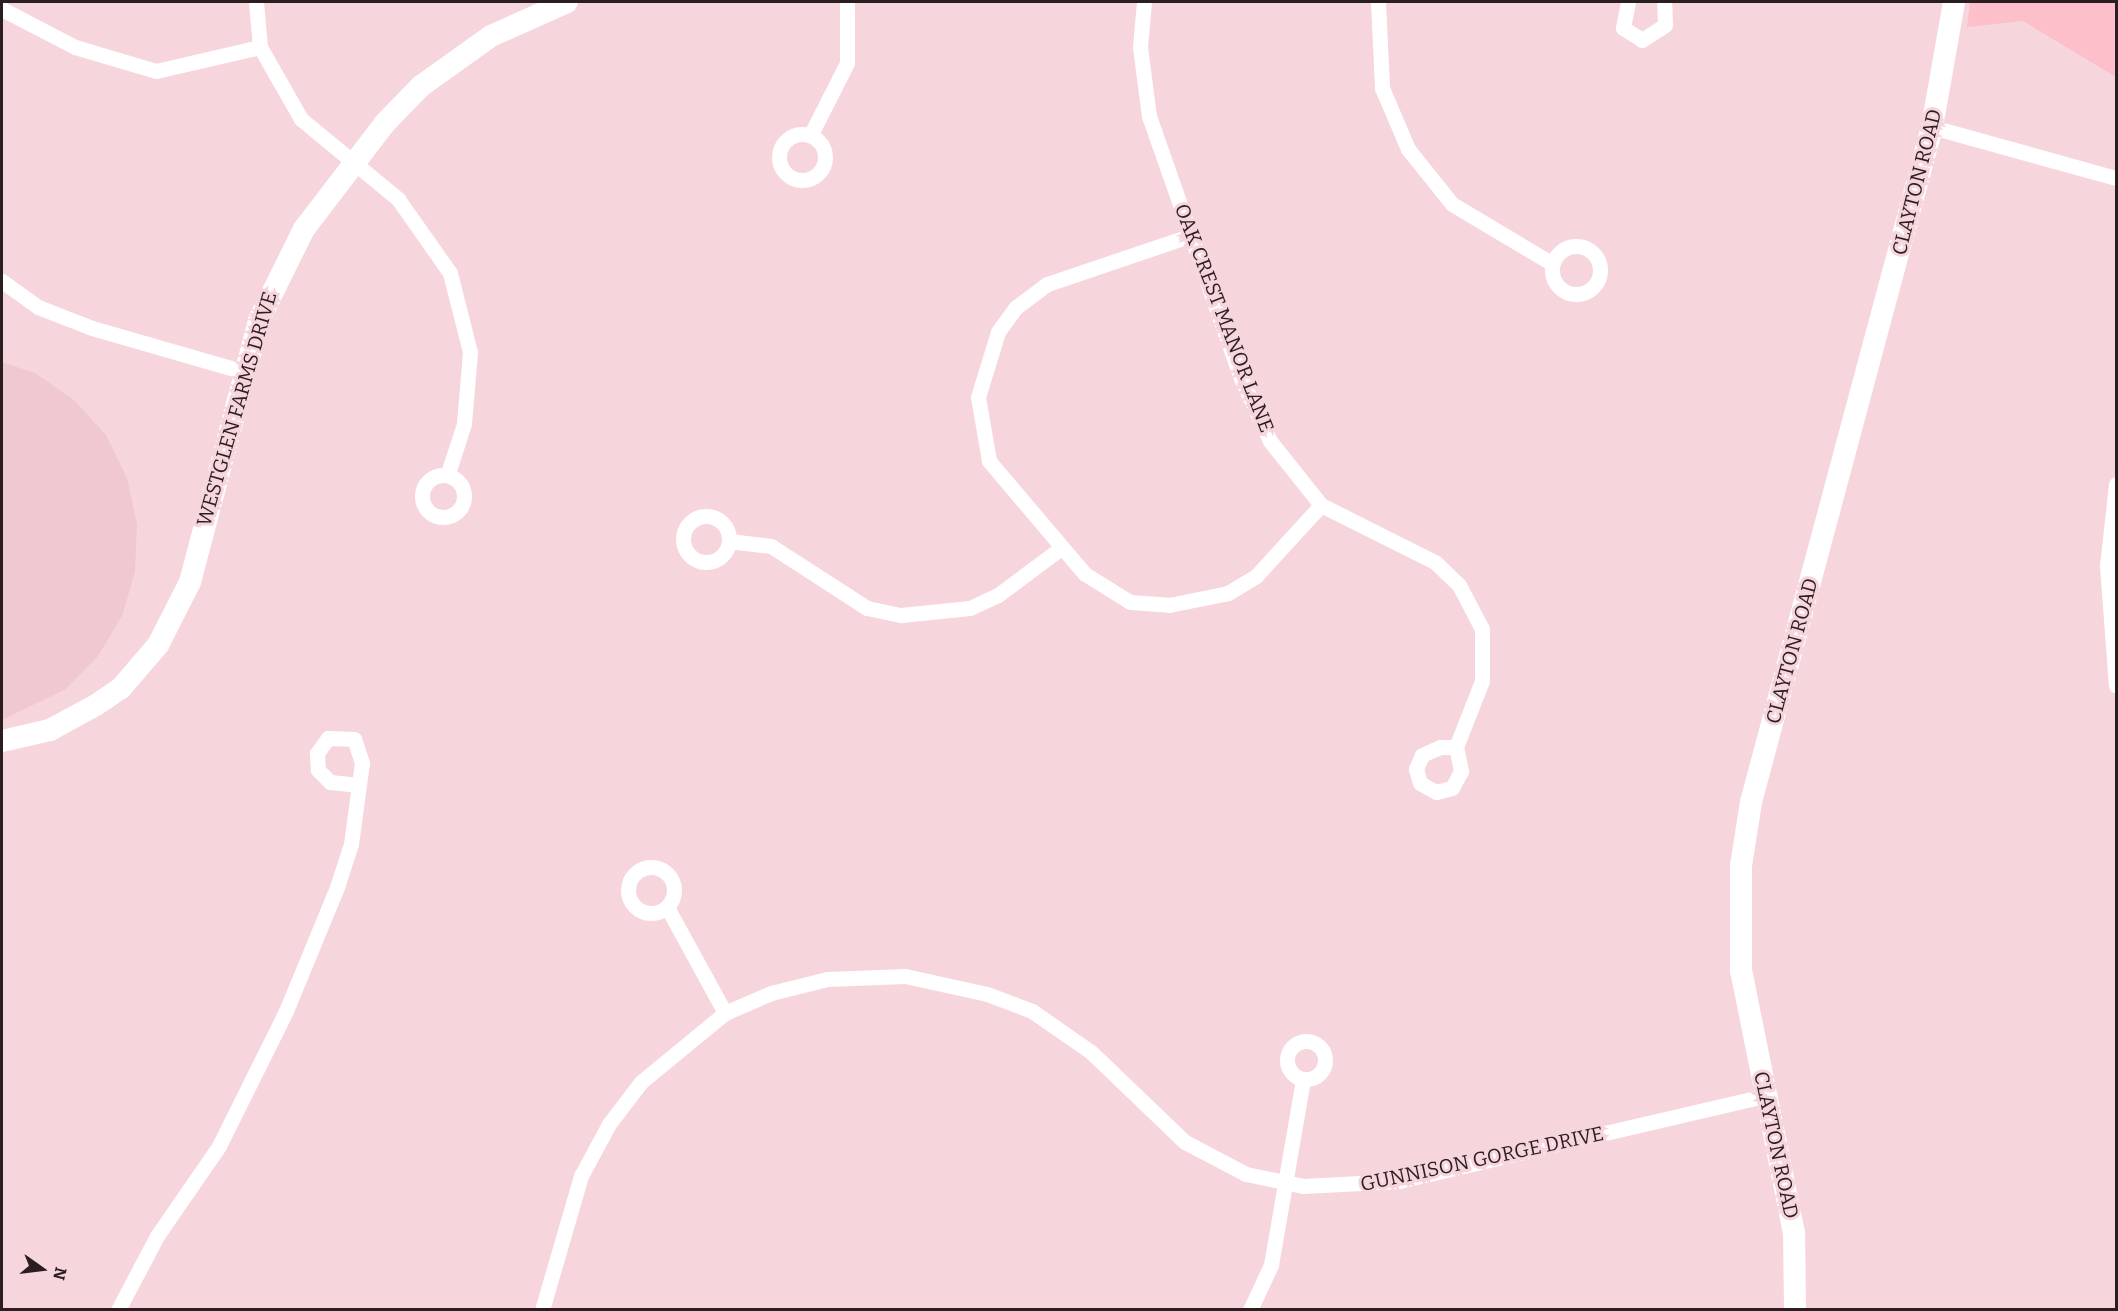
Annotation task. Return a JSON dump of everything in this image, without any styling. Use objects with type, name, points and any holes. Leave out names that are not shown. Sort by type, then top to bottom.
[{"type":"main road","name":"WESTGLEN FARMS DRIVE","points":[[2,741],[50,730],[96,705],[121,688],[158,645],[190,582],[244,372],[276,277],[304,229],[356,165],[386,123],[463,54],[567,2]]},
{"type":"main road","name":"CLAYTON ROAD","points":[[1796,1310],[1794,1233],[1765,1096],[1738,934],[1747,825],[1932,127],[1954,2]]},
{"type":"street","points":[[255,2],[260,47],[301,119],[398,199],[431,240],[450,273],[464,313],[468,390],[448,473]]},
{"type":"street","points":[[811,134],[847,63],[847,2]]},
{"type":"street","name":"OAK CREST MANOR LANE","points":[[1144,2],[1140,47],[1149,116],[1270,441],[1321,505],[1435,562],[1459,585],[1482,629],[1482,681],[1456,747]]},
{"type":"street","points":[[1377,2],[1376,54],[1382,88],[1408,149],[1452,204],[1551,263]]},
{"type":"street","points":[[1628,2],[1623,28],[1642,40],[1665,25],[1664,2]]},
{"type":"street","points":[[2,9],[75,47],[156,71],[260,47]]},
{"type":"street","points":[[1932,127],[2116,178]]},
{"type":"street","points":[[1192,235],[1047,284],[1016,307],[985,363],[978,397],[989,461],[1061,548],[1107,593],[1123,600],[1169,605],[1201,601],[1256,576],[1321,505]]},
{"type":"street","points":[[2,281],[38,307],[92,328],[244,372]]},
{"type":"street","points":[[2116,484],[2112,566],[2116,686]]},
{"type":"street","points":[[729,541],[771,546],[867,608],[901,615],[970,608],[999,595],[1061,548]]},
{"type":"street","points":[[118,1310],[156,1236],[219,1146],[286,1011],[351,844],[357,785],[362,763],[360,744],[345,735],[328,738],[317,753],[323,777],[357,785]]},
{"type":"street","points":[[667,906],[726,1013]]},
{"type":"street","name":"GUNNISON GORGE DRIVE","points":[[542,1310],[581,1176],[609,1124],[667,1056],[726,1013],[802,984],[863,976],[904,976],[987,994],[1065,1030],[1185,1142],[1246,1174],[1286,1184],[1332,1188],[1399,1181],[1765,1096]]},
{"type":"street","points":[[1250,1310],[1270,1265],[1303,1080]]},
{"type":"shaded area","points":[[1970,2],[2116,2],[2116,77],[2023,21],[1967,27]]},
{"type":"shaded area","points":[[2,362],[35,373],[74,400],[106,435],[127,478],[137,524],[135,572],[122,616],[98,656],[66,689],[2,720]]}]
